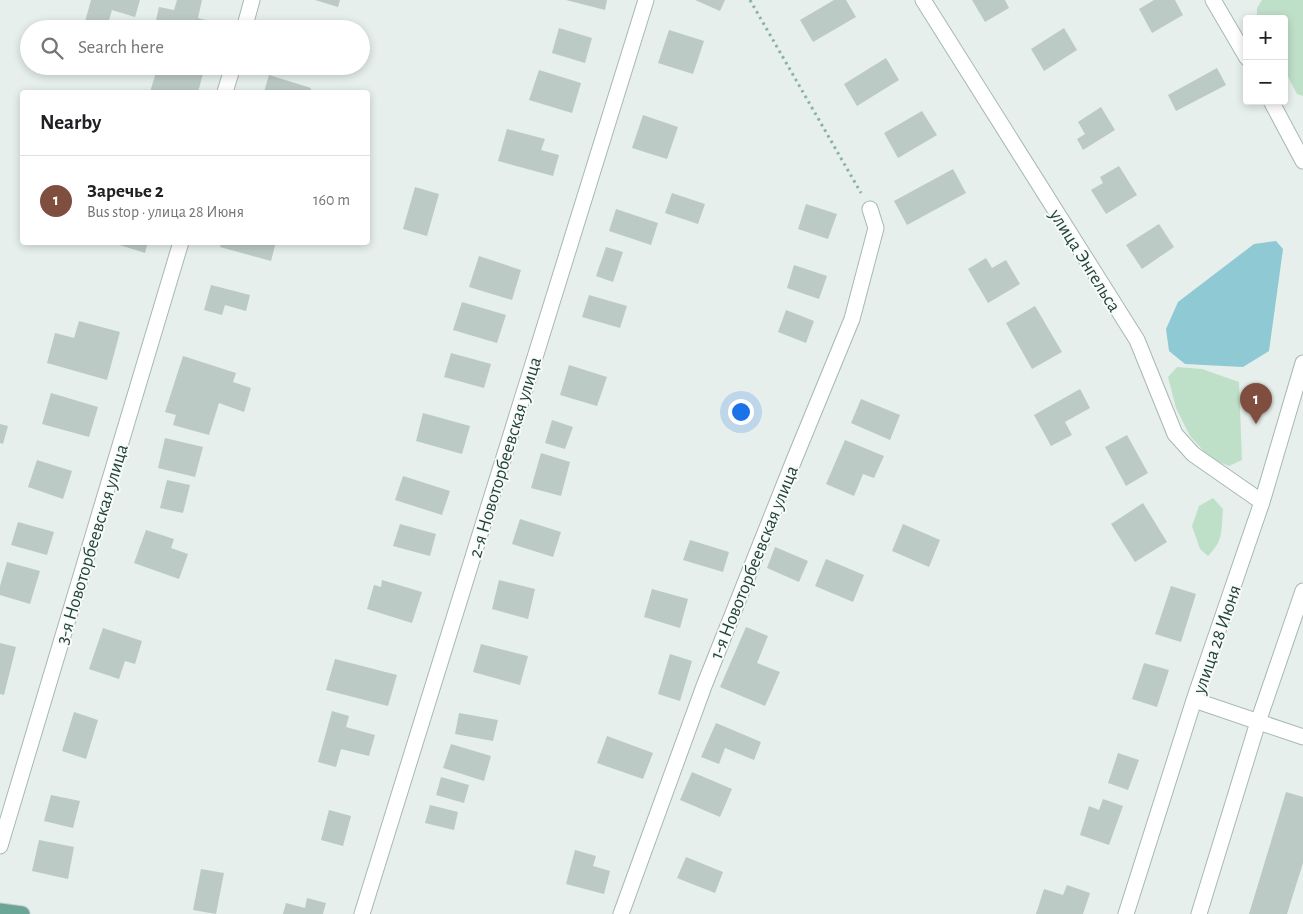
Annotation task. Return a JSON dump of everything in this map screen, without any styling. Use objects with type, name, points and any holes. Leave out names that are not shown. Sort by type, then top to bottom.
[{"type":"main road","points":[[0,911],[22,914]]},
{"type":"street","points":[[246,20],[252,0]]},
{"type":"street","name":"2-я Новоторбеевская улица","points":[[362,914],[646,0]]},
{"type":"street","name":"улица Энгельса","points":[[923,0],[1137,340],[1175,434],[1193,454],[1262,502]]},
{"type":"street","points":[[1213,0],[1243,51]]},
{"type":"street","points":[[226,90],[230,75]]},
{"type":"street","points":[[1273,105],[1303,162]]},
{"type":"street","name":"1-я Новоторбеевская улица","points":[[621,914],[708,676],[852,319],[876,228],[870,209]]},
{"type":"street","name":"3-я Новоторбеевская улица","points":[[0,846],[179,245]]},
{"type":"street","name":"улица 28 Июня","points":[[1126,914],[1194,700],[1296,409],[1303,363]]},
{"type":"street","points":[[1198,914],[1258,722],[1303,591]]},
{"type":"street","points":[[1194,700],[1303,737]]},
{"type":"path","points":[[750,0],[870,209]]},
{"type":"green space","points":[[1262,0],[1303,0],[1303,96],[1297,94],[1288,77],[1288,15],[1257,15],[1257,8]]},
{"type":"green space","points":[[1177,367],[1202,369],[1239,382],[1242,460],[1229,466],[1211,459],[1190,436],[1176,408],[1168,377]]},
{"type":"green space","points":[[1213,498],[1223,509],[1222,529],[1217,545],[1208,556],[1200,549],[1192,526],[1199,506]]},
{"type":"water","points":[[1276,241],[1283,249],[1269,351],[1243,367],[1185,364],[1169,351],[1166,329],[1178,302],[1254,244]]},
{"type":"building","points":[[91,0],[140,0],[135,17],[112,10],[109,20],[85,20]]},
{"type":"building","points":[[177,0],[202,0],[198,18],[206,20],[156,20],[159,7],[174,10]]},
{"type":"building","points":[[315,0],[340,0],[338,7]]},
{"type":"building","points":[[566,0],[607,0],[605,10]]},
{"type":"building","points":[[695,0],[725,0],[720,11]]},
{"type":"building","points":[[834,0],[846,0],[856,17],[813,42],[800,20]]},
{"type":"building","points":[[972,0],[1005,0],[1009,8],[985,22]]},
{"type":"building","points":[[1154,0],[1175,0],[1183,15],[1152,33],[1139,9]]},
{"type":"building","points":[[559,28],[592,38],[585,63],[552,53]]},
{"type":"building","points":[[1064,28],[1077,50],[1044,71],[1031,49]]},
{"type":"building","points":[[669,30],[704,41],[693,74],[658,63]]},
{"type":"building","points":[[886,58],[899,80],[857,106],[844,84]]},
{"type":"building","points":[[1217,68],[1226,85],[1176,111],[1168,95]]},
{"type":"building","points":[[539,70],[581,83],[572,113],[529,100]]},
{"type":"building","points":[[155,75],[203,75],[199,90],[151,90]]},
{"type":"building","points":[[269,75],[311,88],[310,90],[265,90]]},
{"type":"building","points":[[1101,107],[1115,130],[1083,150],[1077,139],[1085,134],[1078,122]]},
{"type":"building","points":[[922,111],[937,135],[898,158],[884,133]]},
{"type":"building","points":[[643,115],[678,127],[667,159],[632,148]]},
{"type":"building","points":[[507,129],[545,139],[541,150],[559,155],[553,176],[498,161]]},
{"type":"building","points":[[1119,166],[1137,195],[1106,214],[1091,190],[1103,183],[1100,177]]},
{"type":"building","points":[[953,169],[966,193],[907,225],[894,201]]},
{"type":"building","points":[[415,187],[439,194],[427,236],[403,229]]},
{"type":"building","points":[[672,193],[705,204],[698,224],[665,213]]},
{"type":"building","points":[[806,204],[837,214],[828,239],[798,229]]},
{"type":"building","points":[[616,209],[658,223],[651,245],[609,231]]},
{"type":"building","points":[[1159,224],[1174,247],[1142,269],[1126,245]]},
{"type":"building","points":[[120,245],[147,245],[145,253]]},
{"type":"building","points":[[220,245],[275,245],[271,261],[220,247]]},
{"type":"building","points":[[606,247],[623,252],[613,282],[596,276]]},
{"type":"building","points":[[479,256],[521,270],[512,300],[469,287]]},
{"type":"building","points":[[986,258],[992,268],[1006,260],[1020,284],[988,303],[968,269]]},
{"type":"building","points":[[794,265],[827,276],[819,299],[787,288]]},
{"type":"building","points":[[211,285],[250,295],[246,311],[225,305],[222,315],[204,310]]},
{"type":"building","points":[[589,295],[627,306],[620,328],[582,317]]},
{"type":"building","points":[[462,302],[506,315],[497,343],[453,330]]},
{"type":"building","points":[[1035,306],[1062,352],[1032,369],[1006,323]]},
{"type":"building","points":[[786,310],[814,321],[806,343],[778,332]]},
{"type":"building","points":[[79,321],[120,332],[107,380],[47,363],[55,333],[74,338]]},
{"type":"building","points":[[451,353],[491,364],[484,388],[444,377]]},
{"type":"building","points":[[183,356],[236,373],[233,382],[251,388],[244,412],[219,403],[209,435],[173,425],[176,415],[165,412]]},
{"type":"building","points":[[569,365],[607,377],[597,406],[560,395]]},
{"type":"building","points":[[1080,389],[1090,408],[1065,422],[1072,435],[1051,446],[1034,415]]},
{"type":"building","points":[[51,393],[98,407],[89,437],[42,424]]},
{"type":"building","points":[[861,399],[900,415],[890,440],[851,423]]},
{"type":"building","points":[[423,413],[470,426],[462,454],[416,441]]},
{"type":"building","points":[[552,420],[573,427],[565,449],[545,443]]},
{"type":"building","points":[[0,424],[8,426],[3,444],[0,443]]},
{"type":"building","points":[[1127,435],[1148,473],[1126,486],[1105,447]]},
{"type":"building","points":[[165,438],[203,447],[195,477],[158,468]]},
{"type":"building","points":[[845,440],[884,456],[874,478],[863,474],[854,496],[826,484]]},
{"type":"building","points":[[541,453],[570,462],[561,496],[531,488]]},
{"type":"building","points":[[37,460],[72,471],[63,499],[28,487]]},
{"type":"building","points":[[403,476],[450,491],[442,515],[395,500]]},
{"type":"building","points":[[167,480],[190,485],[183,513],[160,508]]},
{"type":"building","points":[[1143,503],[1167,542],[1135,562],[1111,524]]},
{"type":"building","points":[[520,519],[561,532],[553,557],[512,544]]},
{"type":"building","points":[[18,522],[54,532],[47,555],[11,545]]},
{"type":"building","points":[[400,524],[436,534],[430,556],[393,546]]},
{"type":"building","points":[[903,524],[940,540],[929,567],[892,551]]},
{"type":"building","points":[[146,530],[174,539],[171,548],[188,554],[179,579],[134,563]]},
{"type":"building","points":[[690,540],[729,552],[723,572],[683,560]]},
{"type":"building","points":[[775,547],[808,561],[799,582],[767,568]]},
{"type":"building","points":[[826,559],[864,575],[853,602],[815,586]]},
{"type":"building","points":[[7,562],[40,571],[30,604],[0,595],[0,586]]},
{"type":"building","points":[[382,580],[422,592],[412,623],[367,609],[374,585],[381,587]]},
{"type":"building","points":[[499,580],[535,589],[528,619],[492,609]]},
{"type":"building","points":[[1171,586],[1196,594],[1181,642],[1155,634]]},
{"type":"building","points":[[652,589],[688,599],[680,628],[644,617]]},
{"type":"building","points":[[746,627],[768,636],[757,663],[780,672],[765,706],[720,687]]},
{"type":"building","points":[[103,628],[142,641],[135,664],[125,661],[119,679],[89,669]]},
{"type":"building","points":[[0,643],[16,647],[4,695],[0,694]]},
{"type":"building","points":[[481,644],[528,656],[520,685],[473,672]]},
{"type":"building","points":[[670,654],[692,661],[680,701],[658,694]]},
{"type":"building","points":[[335,659],[397,675],[388,706],[326,690]]},
{"type":"building","points":[[1144,663],[1169,670],[1157,707],[1132,699]]},
{"type":"building","points":[[332,711],[349,716],[346,727],[375,735],[369,756],[341,749],[336,767],[318,762]]},
{"type":"building","points":[[74,712],[98,720],[86,759],[62,751]]},
{"type":"building","points":[[459,713],[498,720],[493,741],[455,734]]},
{"type":"building","points":[[716,723],[761,742],[754,760],[725,748],[719,764],[701,757]]},
{"type":"building","points":[[607,736],[653,753],[643,779],[597,763]]},
{"type":"building","points":[[451,744],[491,756],[484,781],[443,768]]},
{"type":"building","points":[[1118,753],[1139,760],[1128,790],[1108,783]]},
{"type":"building","points":[[692,772],[732,789],[720,817],[680,800]]},
{"type":"building","points":[[441,777],[469,785],[464,803],[436,795]]},
{"type":"building","points":[[1286,792],[1303,797],[1303,863],[1287,914],[1249,914]]},
{"type":"building","points":[[51,795],[80,801],[73,828],[44,821]]},
{"type":"building","points":[[1103,799],[1123,806],[1109,845],[1080,835],[1089,806],[1099,810]]},
{"type":"building","points":[[430,805],[458,812],[454,830],[425,823]]},
{"type":"building","points":[[329,810],[351,816],[343,846],[321,840]]},
{"type":"building","points":[[39,840],[74,847],[68,879],[32,871]]},
{"type":"building","points":[[575,850],[596,856],[593,866],[610,871],[604,894],[566,884]]},
{"type":"building","points":[[686,857],[723,872],[715,893],[677,878]]},
{"type":"building","points":[[201,869],[224,873],[216,914],[193,910]]},
{"type":"building","points":[[1067,885],[1090,893],[1083,914],[1036,914],[1044,889],[1063,895]]},
{"type":"building","points":[[307,898],[326,903],[323,914],[283,914],[286,903],[305,908]]},
{"type":"place","name":"Заречье 2","points":[[1256,424]]}]
